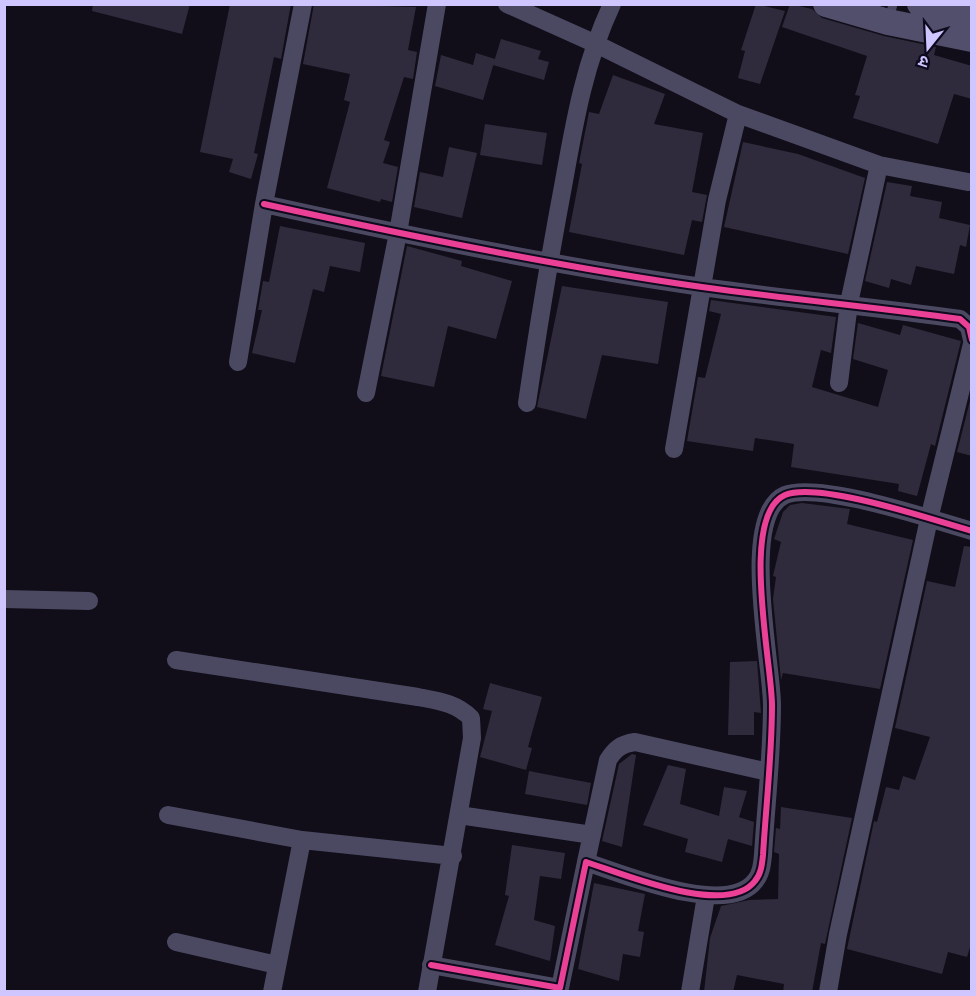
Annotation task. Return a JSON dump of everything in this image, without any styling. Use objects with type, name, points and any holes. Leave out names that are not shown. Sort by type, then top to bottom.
[{"type":"main road","points":[[826,4],[891,13],[972,39]]},
{"type":"main road","points":[[920,4],[972,15]]},
{"type":"street","points":[[238,362],[264,204],[303,4]]},
{"type":"street","points":[[366,393],[398,233],[437,4]]},
{"type":"street","points":[[507,4],[594,43],[738,114],[879,165],[968,182]]},
{"type":"street","points":[[527,403],[549,260],[578,105],[594,43],[612,4]]},
{"type":"street","points":[[674,449],[717,200],[738,114]]},
{"type":"street","points":[[839,382],[849,303],[879,165]]},
{"type":"street","points":[[264,204],[398,233],[702,287],[849,303],[960,319],[969,327],[972,342],[929,519],[828,992]]},
{"type":"street","points":[[586,862],[651,883],[706,896],[738,893],[754,883],[761,869],[772,702],[761,592],[764,525],[773,503],[786,495],[803,491],[862,501],[972,531]]},
{"type":"street","points":[[4,599],[89,601]]},
{"type":"street","points":[[176,660],[450,703],[462,709],[471,718],[472,738],[453,856],[427,992]]},
{"type":"street","points":[[431,965],[560,989],[608,760],[614,750],[625,743],[635,742],[768,772]]},
{"type":"street","points":[[168,815],[302,840],[453,856]]},
{"type":"street","points":[[459,815],[592,835]]},
{"type":"street","points":[[272,992],[302,840]]},
{"type":"street","points":[[690,992],[706,896]]},
{"type":"street","points":[[176,942],[277,965]]},
{"type":"building","points":[[93,4],[190,4],[182,34],[92,11]]},
{"type":"building","points":[[230,4],[291,4],[281,59],[274,57],[254,153],[258,154],[251,179],[229,172],[233,159],[200,152]]},
{"type":"building","points":[[314,4],[416,7],[408,50],[417,52],[413,79],[404,77],[384,140],[390,142],[383,163],[398,167],[392,202],[381,199],[380,202],[327,188],[350,102],[344,100],[350,74],[303,64]]},
{"type":"building","points":[[756,4],[785,11],[760,84],[738,78],[745,51],[741,50]]},
{"type":"building","points":[[790,4],[812,9],[822,18],[884,36],[936,47],[934,55],[972,66],[972,99],[954,94],[938,144],[853,118],[860,96],[855,95],[867,56],[782,27]]},
{"type":"building","points":[[501,39],[541,51],[538,59],[549,62],[544,80],[493,65]]},
{"type":"building","points":[[476,53],[495,59],[483,100],[435,86],[441,55],[473,65]]},
{"type":"building","points":[[613,75],[665,94],[654,124],[703,133],[692,192],[707,195],[702,222],[692,220],[684,255],[569,232],[589,112],[599,114]]},
{"type":"building","points":[[485,124],[547,133],[542,165],[480,155]]},
{"type":"building","points":[[743,142],[798,154],[865,178],[848,254],[724,227]]},
{"type":"building","points":[[449,147],[477,153],[462,218],[414,207],[420,172],[443,177]]},
{"type":"building","points":[[887,182],[912,186],[910,196],[942,202],[939,218],[970,225],[966,247],[960,245],[954,274],[916,266],[911,285],[891,279],[889,288],[865,281]]},
{"type":"building","points":[[280,226],[365,243],[360,272],[330,266],[324,292],[313,289],[295,363],[252,353],[262,310],[258,310],[263,281],[269,282]]},
{"type":"building","points":[[407,246],[462,261],[461,266],[512,281],[496,339],[448,326],[434,387],[381,376]]},
{"type":"building","points":[[562,286],[668,302],[658,364],[602,355],[586,419],[537,407]]},
{"type":"building","points":[[711,300],[836,317],[831,353],[821,350],[812,387],[878,407],[888,370],[853,359],[858,323],[900,335],[903,325],[961,341],[935,446],[931,444],[917,496],[898,491],[899,484],[791,467],[794,444],[755,438],[753,451],[687,441],[698,377],[705,378],[721,314],[709,311]]},
{"type":"building","points":[[972,393],[972,456],[957,452]]},
{"type":"building","points":[[802,503],[850,509],[847,524],[913,540],[880,689],[783,673],[781,680],[773,599],[776,577],[773,576],[781,542],[774,539],[783,512],[790,505]]},
{"type":"building","points":[[964,546],[972,547],[972,941],[967,957],[948,952],[942,974],[847,949],[874,821],[877,822],[886,787],[899,790],[903,776],[915,780],[930,737],[895,728],[927,581],[955,587]]},
{"type":"building","points":[[757,661],[761,713],[754,712],[754,735],[728,735],[730,662]]},
{"type":"building","points":[[490,683],[542,697],[528,747],[532,748],[526,770],[480,757],[492,711],[483,709]]},
{"type":"building","points":[[632,754],[636,755],[622,847],[602,841],[619,764]]},
{"type":"building","points":[[668,765],[686,769],[680,804],[719,816],[724,787],[747,791],[739,817],[754,822],[752,846],[728,839],[722,862],[685,852],[688,839],[643,825]]},
{"type":"building","points":[[529,771],[591,783],[587,805],[525,794]]},
{"type":"building","points":[[781,807],[852,818],[825,944],[821,943],[812,992],[783,992],[784,984],[737,975],[733,992],[704,992],[710,938],[721,906],[749,900],[778,899],[779,854],[774,852],[776,828],[780,829]]},
{"type":"building","points":[[512,845],[565,853],[561,879],[540,876],[534,920],[555,926],[550,961],[495,945],[509,896],[505,895]]},
{"type":"building","points":[[594,883],[645,894],[638,931],[644,932],[640,957],[623,954],[619,981],[578,969]]},
{"type":"cycle path","points":[[264,204],[428,239],[592,270],[734,291],[960,319],[969,327],[972,340]]},
{"type":"cycle path","points":[[431,965],[560,988],[586,862],[647,883],[698,894],[722,895],[741,891],[755,881],[763,859],[772,724],[771,685],[761,592],[761,559],[764,530],[771,508],[785,495],[801,492],[849,497],[972,531]]}]
